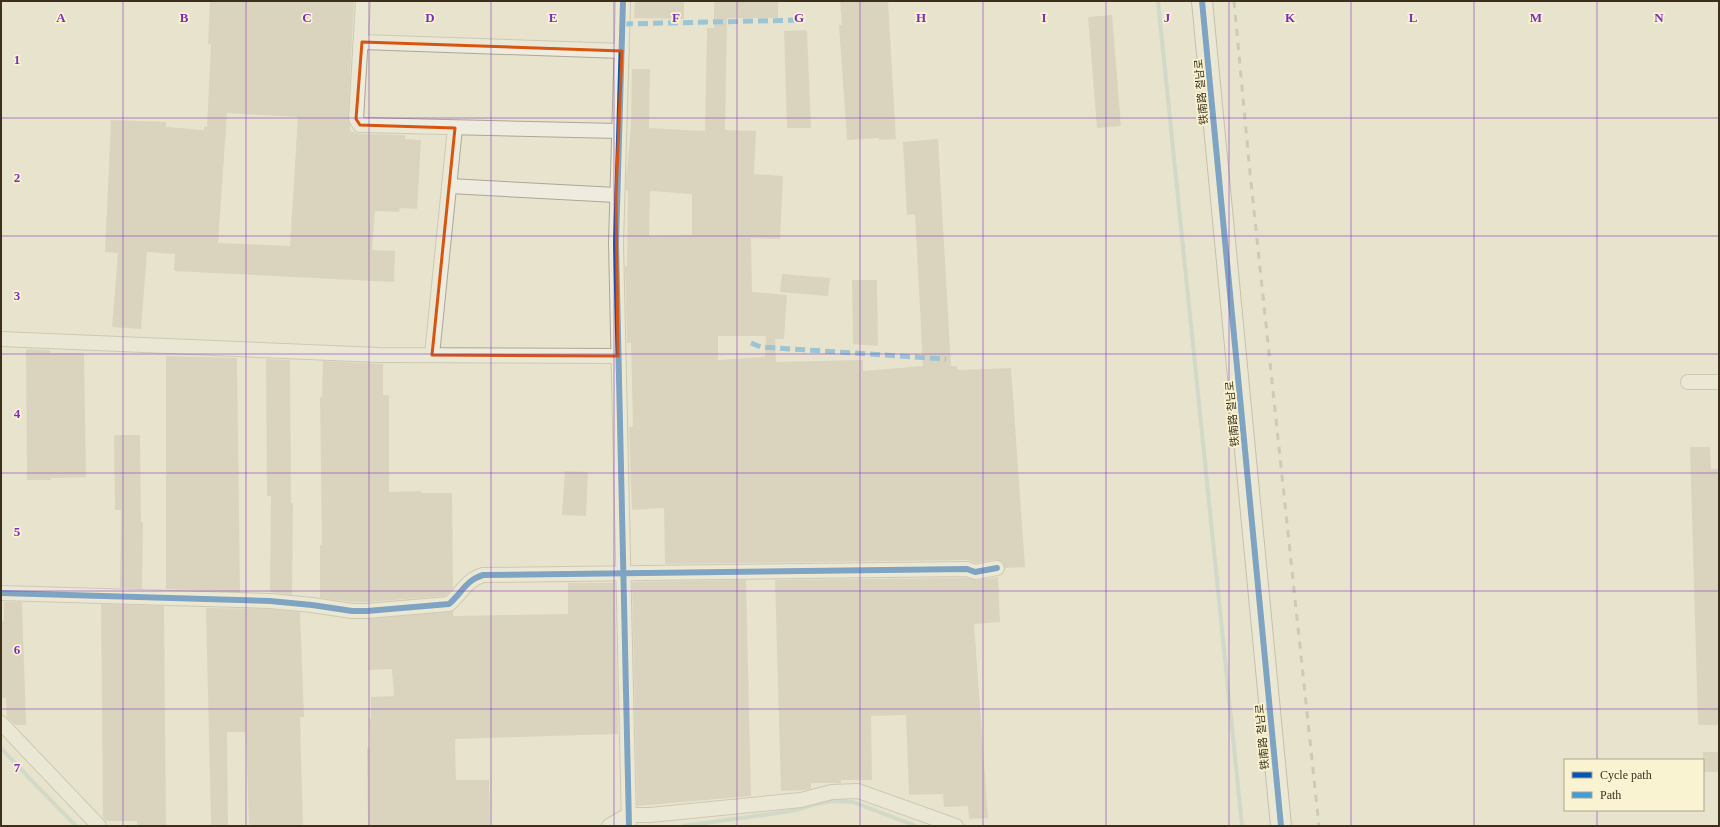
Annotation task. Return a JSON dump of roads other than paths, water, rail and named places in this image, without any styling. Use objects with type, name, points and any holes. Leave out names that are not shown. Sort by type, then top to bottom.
[{"type":"street","points":[[363,1],[362,42],[356,119],[360,125],[619,131]]},
{"type":"street","points":[[624,1],[616,195],[622,574],[629,820]]},
{"type":"street","name":"铁南路 철남로","points":[[1202,1],[1281,826]]},
{"type":"street","points":[[362,42],[622,51]]},
{"type":"street","points":[[432,355],[455,128]]},
{"type":"street","points":[[449,186],[616,195]]},
{"type":"street","points":[[1,339],[379,354],[618,356]]},
{"type":"street","points":[[1688,382],[1719,382]]},
{"type":"street","points":[[1,593],[270,601],[312,604],[352,611],[367,611],[449,604],[471,580],[483,575],[967,569],[975,572],[997,568]]},
{"type":"street","points":[[1,723],[99,826]]},
{"type":"street","points":[[610,826],[650,815],[802,800],[832,792],[858,791],[956,826]]},
{"type":"waterway","points":[[1158,1],[1242,826]]},
{"type":"waterway","points":[[1,748],[76,826]]},
{"type":"waterway","points":[[683,826],[792,811],[833,801],[853,802],[916,826]]},
{"type":"railway","points":[[1234,1],[1250,173],[1319,826]]}]
